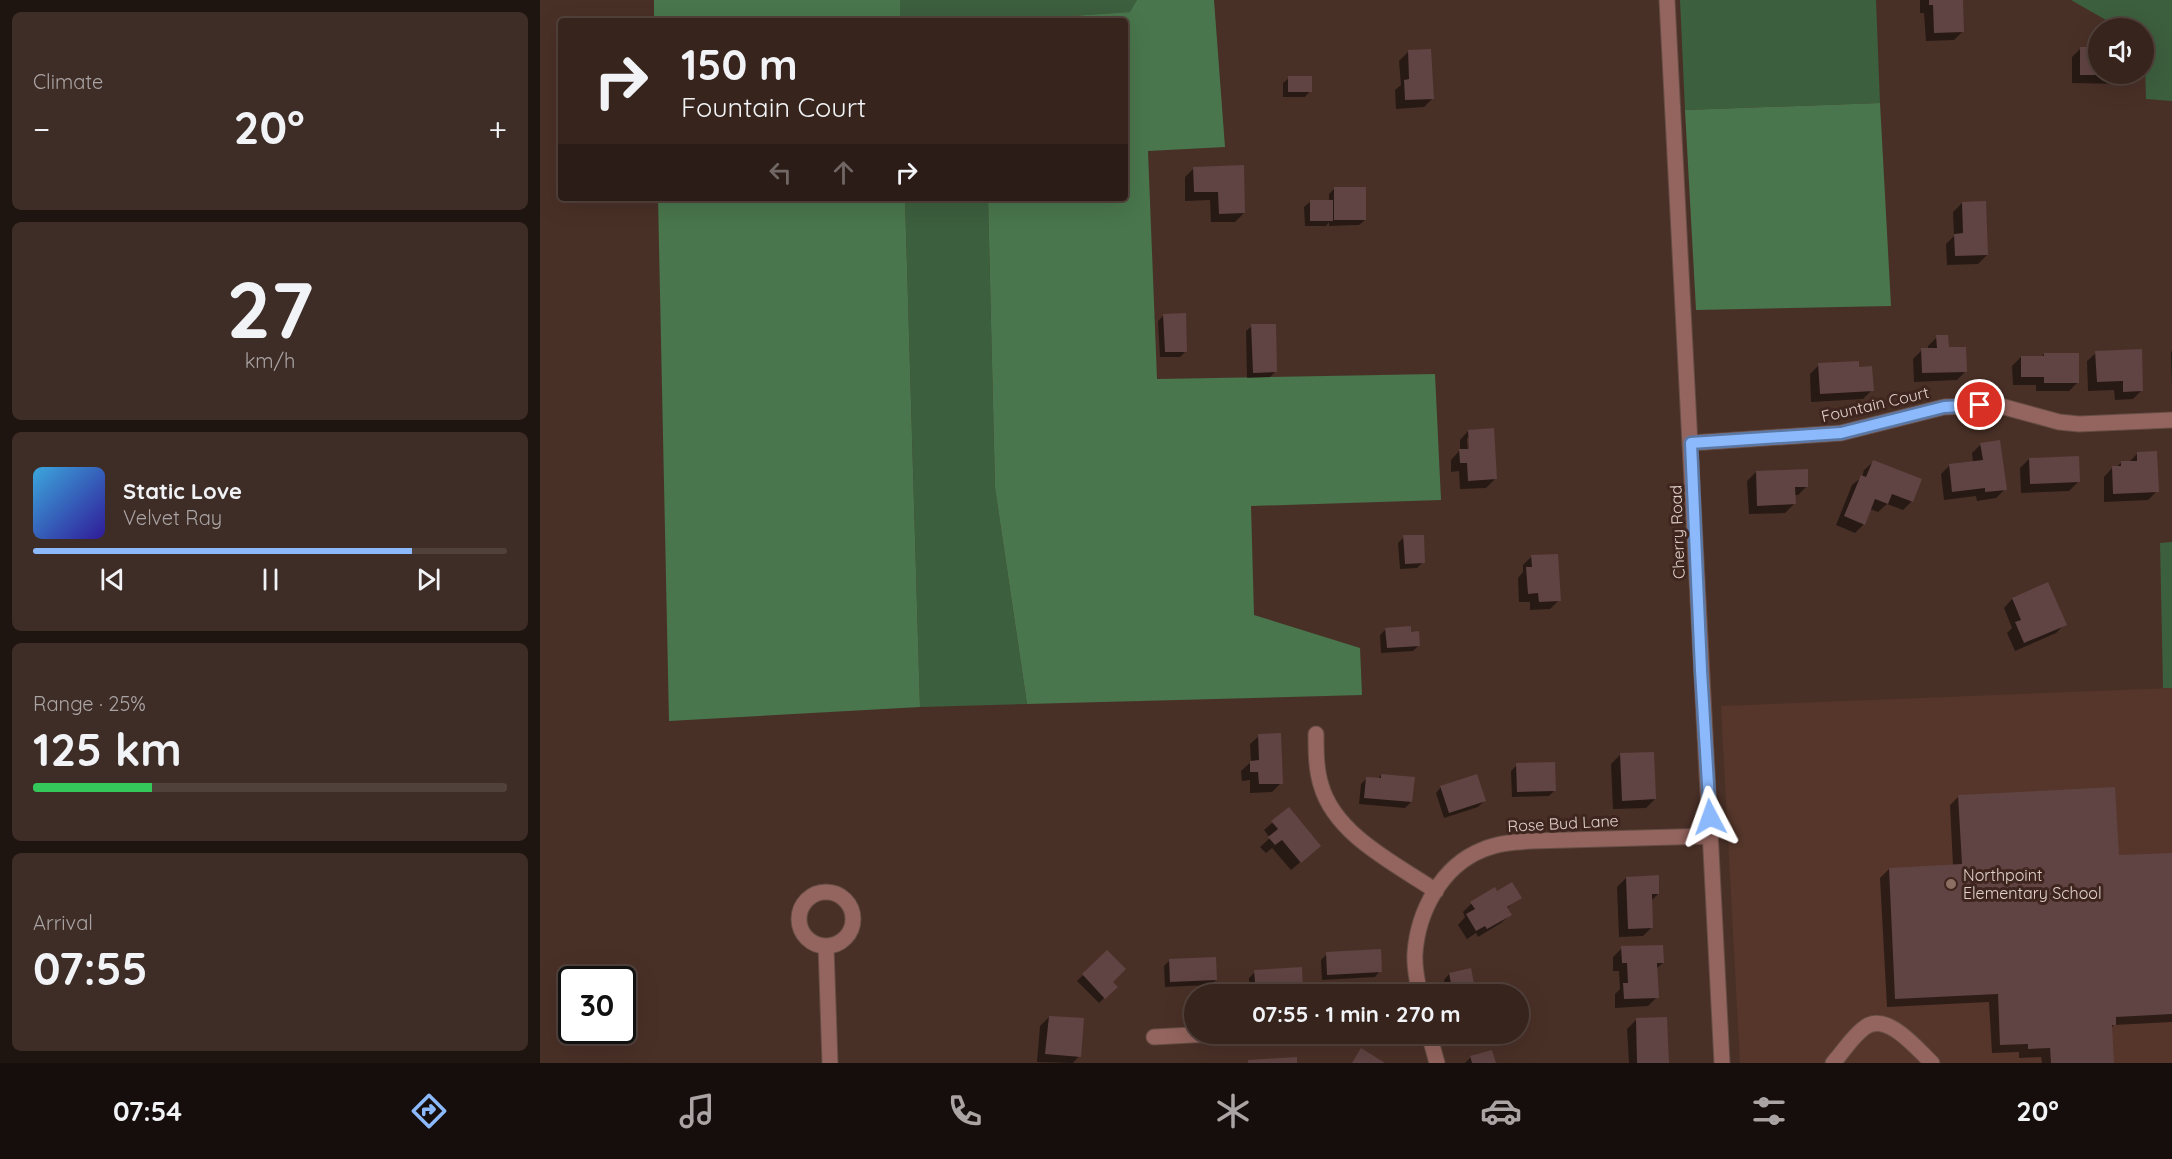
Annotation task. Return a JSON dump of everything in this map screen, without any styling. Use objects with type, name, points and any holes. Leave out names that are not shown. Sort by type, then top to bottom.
[{"type":"street","name":"Cherry Road","points":[[1667,0],[1722,1063]]},
{"type":"street","name":"Fountain Court","points":[[1691,443],[1841,433],[1944,407],[1997,405],[2059,422],[2079,424],[2172,420]]},
{"type":"street","points":[[1316,734],[1321,787],[1337,817],[1368,846],[1436,891]]},
{"type":"street","name":"Rose Bud Lane","points":[[1419,984],[1415,954],[1425,913],[1443,879],[1466,857],[1504,843],[1711,836]]},
{"type":"street","points":[[826,946],[830,1063]]},
{"type":"street","points":[[1833,1063],[1865,1027],[1884,1023],[1894,1028],[1932,1063]]},
{"type":"street","points":[[1154,1037],[1184,1035]]},
{"type":"street","points":[[1432,1044],[1437,1063]]},
{"type":"shaded area","name":"Northpoint Elementary School","points":[[2172,688],[2172,1063],[1740,1063],[1721,706]]},
{"type":"green space","points":[[654,0],[900,0],[900,18],[654,18]]},
{"type":"green space","points":[[900,0],[1137,0],[1131,12],[1042,18],[900,18]]},
{"type":"green space","points":[[1137,0],[1214,0],[1225,147],[1148,151],[1157,379],[1435,374],[1441,500],[1251,506],[1254,615],[1360,648],[1362,695],[1027,704],[995,488],[988,201],[1128,201],[1128,18],[1041,18],[1130,12]]},
{"type":"green space","points":[[1680,0],[1876,0],[1880,103],[1685,110]]},
{"type":"green space","points":[[2071,0],[2172,0],[2172,101],[2146,99],[2146,84],[2154,84],[2154,18],[2102,18]]},
{"type":"green space","points":[[1880,103],[1891,306],[1696,310],[1685,110]]},
{"type":"green space","points":[[658,201],[905,201],[920,707],[669,721]]},
{"type":"green space","points":[[905,201],[988,201],[995,488],[1027,704],[920,707]]},
{"type":"green space","points":[[2172,542],[2172,688],[2163,688],[2160,543]]},
{"type":"building","points":[[1929,0],[1963,0],[1964,32],[1934,33],[1933,5],[1929,5]]},
{"type":"building","points":[[2080,47],[2088,47],[2088,75],[2080,75]]},
{"type":"building","points":[[1431,49],[1434,99],[1405,100],[1404,80],[1409,79],[1408,50]]},
{"type":"building","points":[[1288,76],[1312,76],[1312,92],[1288,92]]},
{"type":"building","points":[[1244,165],[1245,213],[1219,214],[1218,192],[1194,192],[1193,167]]},
{"type":"building","points":[[1334,187],[1366,187],[1366,220],[1334,220]]},
{"type":"building","points":[[1310,200],[1333,200],[1333,221],[1310,221]]},
{"type":"building","points":[[1986,201],[1988,255],[1955,256],[1954,234],[1963,233],[1962,202]]},
{"type":"building","points":[[1186,313],[1187,352],[1165,352],[1163,314]]},
{"type":"building","points":[[1251,324],[1276,324],[1277,372],[1253,373]]},
{"type":"building","points":[[1936,335],[1948,335],[1949,347],[1966,347],[1967,372],[1922,373],[1921,348],[1937,348]]},
{"type":"building","points":[[2142,349],[2143,391],[2123,392],[2123,381],[2097,382],[2095,351]]},
{"type":"building","points":[[2044,353],[2079,353],[2079,383],[2044,383],[2044,377],[2021,377],[2021,356],[2044,356]]},
{"type":"building","points":[[1859,361],[1859,367],[1872,366],[1874,391],[1820,394],[1818,363]]},
{"type":"building","points":[[1494,428],[1497,479],[1468,481],[1467,463],[1460,463],[1459,449],[1469,449],[1468,430]]},
{"type":"building","points":[[2000,440],[2007,490],[1985,492],[1985,488],[1952,492],[1949,464],[1983,460],[1980,443]]},
{"type":"building","points":[[2157,451],[2159,492],[2113,494],[2112,466],[2121,466],[2121,461],[2137,461],[2137,452]]},
{"type":"building","points":[[2079,456],[2080,482],[2030,484],[2029,458]]},
{"type":"building","points":[[1873,460],[1922,479],[1913,502],[1892,494],[1888,504],[1875,499],[1865,525],[1844,516],[1861,475],[1866,477]]},
{"type":"building","points":[[1808,469],[1808,487],[1795,487],[1796,504],[1757,506],[1756,471]]},
{"type":"building","points":[[1403,535],[1424,535],[1425,563],[1405,564]]},
{"type":"building","points":[[1558,554],[1561,601],[1539,602],[1538,593],[1528,594],[1526,567],[1532,567],[1531,555]]},
{"type":"building","points":[[2048,582],[2067,625],[2024,643],[2015,622],[2021,620],[2012,598]]},
{"type":"building","points":[[1411,626],[1411,632],[1419,631],[1420,646],[1387,648],[1385,628]]},
{"type":"building","points":[[1281,733],[1283,784],[1259,784],[1258,772],[1250,772],[1250,761],[1259,760],[1258,734]]},
{"type":"building","points":[[1654,752],[1656,799],[1622,801],[1620,753]]},
{"type":"building","points":[[1555,762],[1556,791],[1517,792],[1516,763]]},
{"type":"building","points":[[1381,774],[1415,777],[1412,802],[1364,798],[1366,777],[1381,778]]},
{"type":"building","points":[[1477,774],[1486,801],[1449,813],[1440,786]]},
{"type":"building","name":"Northpoint Elementary School","points":[[2115,787],[2119,855],[2172,853],[2172,1014],[2116,1017],[2116,1025],[2112,1025],[2114,1063],[2051,1063],[2050,1048],[2028,1049],[2028,1044],[2000,1045],[1998,994],[1895,999],[1889,868],[1962,864],[1958,795]]},
{"type":"building","points":[[1289,807],[1321,846],[1301,863],[1282,840],[1275,845],[1268,837],[1278,829],[1271,821]]},
{"type":"building","points":[[1659,875],[1659,894],[1652,894],[1653,928],[1628,929],[1626,877]]},
{"type":"building","points":[[1512,882],[1522,898],[1507,907],[1512,915],[1487,929],[1485,926],[1476,931],[1466,914],[1475,909],[1470,902],[1495,887],[1497,891]]},
{"type":"building","points":[[1663,945],[1664,963],[1657,963],[1659,998],[1624,999],[1623,983],[1628,983],[1627,963],[1622,963],[1621,946]]},
{"type":"building","points":[[1381,949],[1382,972],[1327,975],[1326,952]]},
{"type":"building","points":[[1107,950],[1126,969],[1113,982],[1118,987],[1105,999],[1082,974]]},
{"type":"building","points":[[1216,957],[1217,980],[1170,982],[1169,959]]},
{"type":"building","points":[[1302,967],[1303,984],[1255,984],[1254,970]]},
{"type":"building","points":[[1471,968],[1474,984],[1451,984],[1449,973]]},
{"type":"building","points":[[1049,1016],[1084,1018],[1081,1057],[1045,1054]]},
{"type":"building","points":[[1667,1017],[1669,1063],[1637,1063],[1636,1018]]},
{"type":"building","points":[[1361,1048],[1385,1063],[1352,1063]]},
{"type":"building","points":[[1492,1050],[1496,1063],[1472,1063],[1470,1056]]},
{"type":"building","points":[[1297,1057],[1297,1063],[1248,1063],[1248,1060]]},
{"type":"place","name":"Northpoint Elementary School","points":[[1951,884]]},
{"type":"route","points":[[1710,817],[1691,443],[1841,433],[1944,407],[1980,405]]}]
